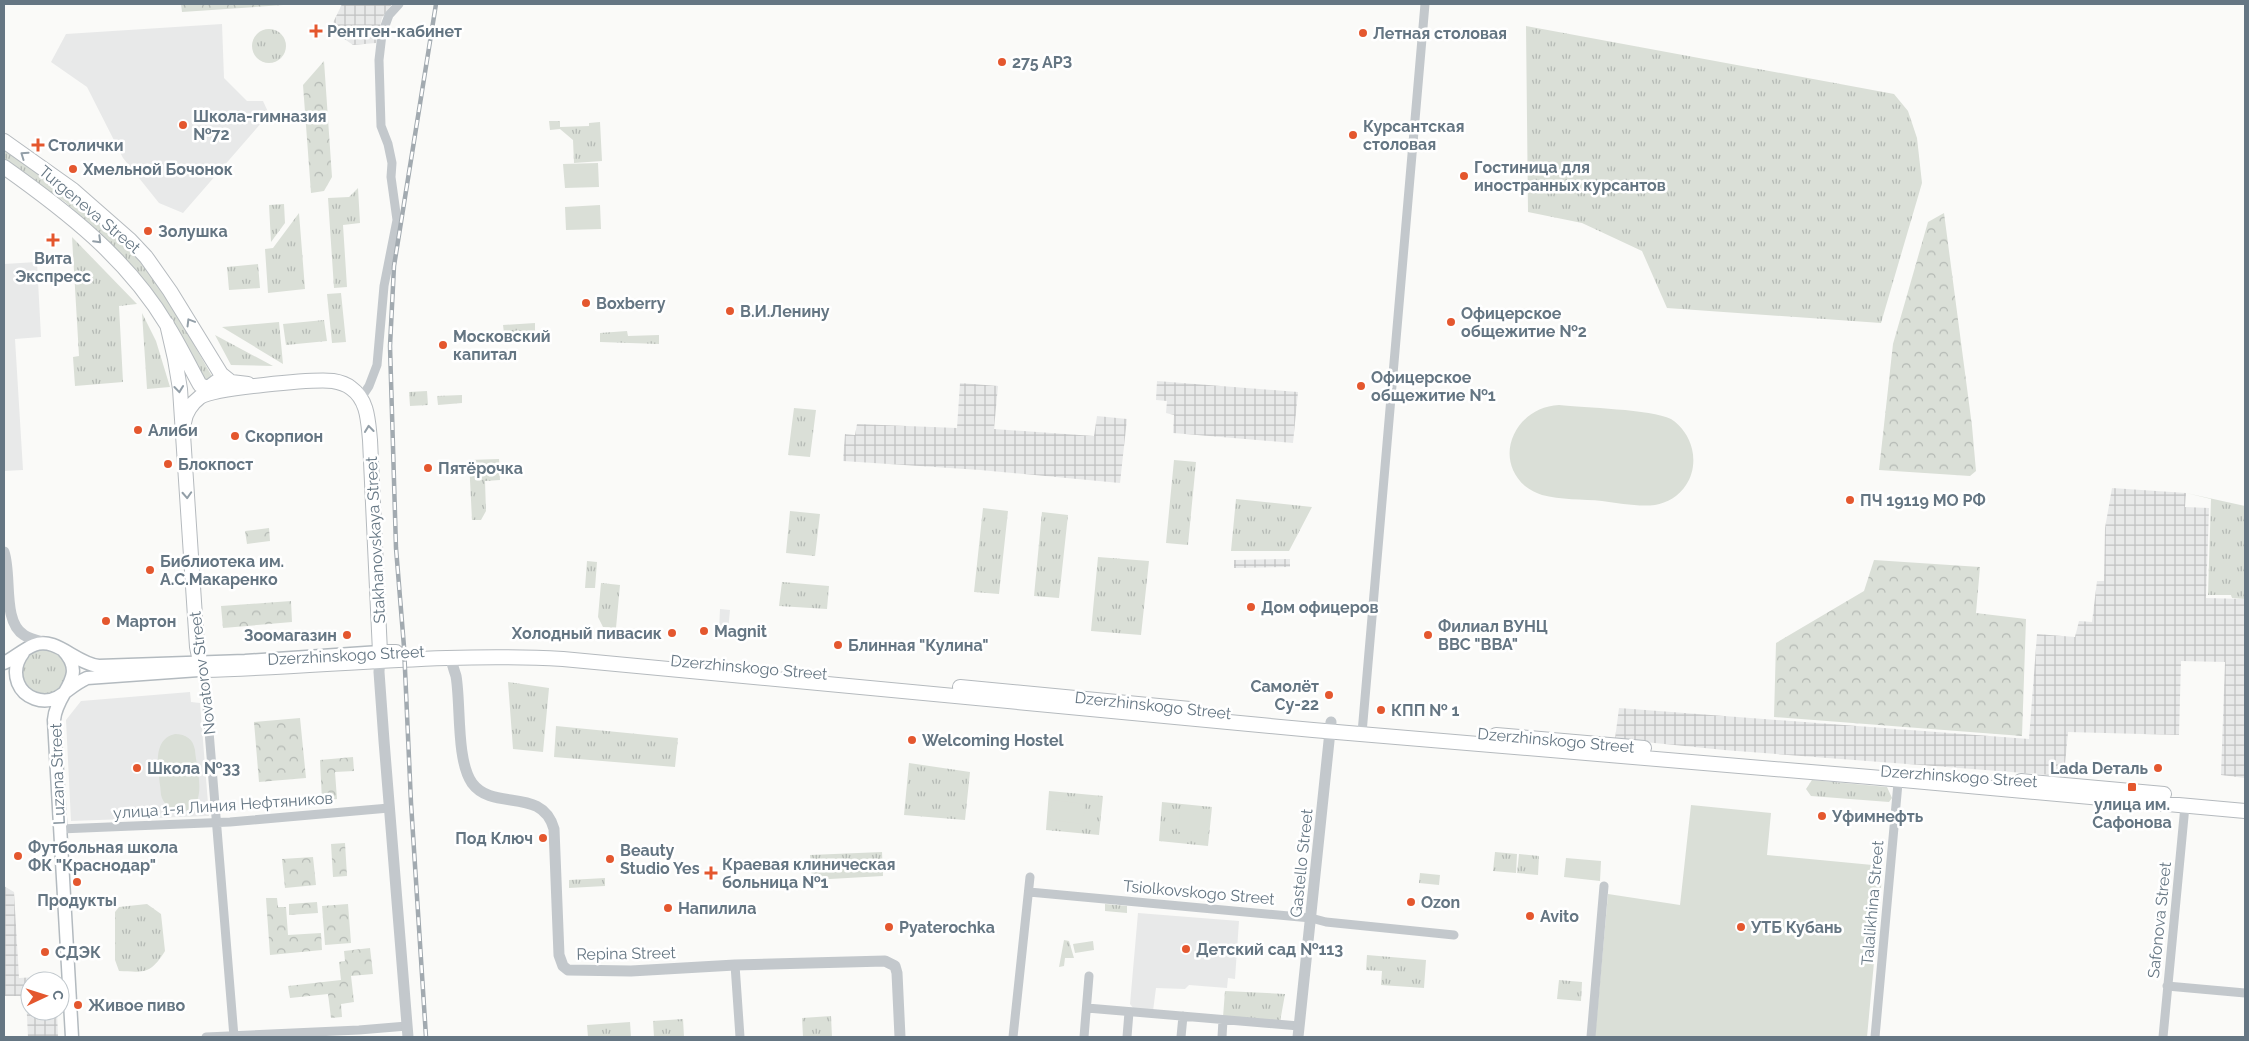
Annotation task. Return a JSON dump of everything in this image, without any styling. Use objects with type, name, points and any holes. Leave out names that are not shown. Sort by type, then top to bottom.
[{"type":"main road","name":"Turgeneva Street","points":[[4,140],[73,190],[130,240],[146,257],[170,291],[214,364],[231,382],[266,385]]},
{"type":"main road","name":"Turgeneva Street","points":[[4,167],[62,208],[94,236],[120,263],[167,324],[203,388],[211,388],[215,384],[214,364]]},
{"type":"main road","name":"Turgeneva Street","points":[[167,324],[176,359],[183,428]]},
{"type":"main road","points":[[183,428],[184,419],[195,402],[208,394],[266,385],[333,381],[350,387],[360,398]]},
{"type":"main road","name":"Stakhanovskaya Street","points":[[360,398],[368,418],[370,440],[379,656]]},
{"type":"main road","name":"Novatorov Street","points":[[183,428],[192,581],[202,666]]},
{"type":"main road","points":[[4,663],[34,645],[48,643]]},
{"type":"main road","name":"Dzerzhinskogo Street","points":[[48,643],[86,663],[99,666],[202,666]]},
{"type":"main road","name":"Dzerzhinskogo Street","points":[[18,683],[28,695],[41,700],[54,699],[76,683],[93,677],[202,666],[509,647],[575,651],[1330,727]]},
{"type":"main road","points":[[63,650],[70,659],[73,670],[71,681],[65,692]]},
{"type":"main road","points":[[18,683],[16,665],[23,653]]},
{"type":"main road","name":"Dzerzhinskogo Street","points":[[379,656],[451,658],[508,656],[563,659],[1330,727],[1573,741],[2245,811]]},
{"type":"main road","name":"Luzana Street","points":[[65,692],[56,707],[54,720],[72,1037]]},
{"type":"main road","name":"Dzerzhinskogo Street","points":[[1898,776],[2245,801]]},
{"type":"street","points":[[360,398],[369,386],[377,365],[384,286],[397,220],[391,177],[392,163],[388,144],[381,126],[379,60],[382,34],[388,15],[399,4]]},
{"type":"street","points":[[1363,729],[1425,4]]},
{"type":"street","points":[[4,552],[11,612],[15,626],[24,635],[48,643]]},
{"type":"street","name":"Stakhanovskaya Street","points":[[379,656],[407,1032]]},
{"type":"street","name":"Repina Street","points":[[451,658],[456,676],[465,763],[472,782],[478,790],[487,795],[536,806],[548,813],[551,818],[554,829],[560,955],[563,966],[568,970],[631,971],[880,960],[895,966],[897,973],[900,1037]]},
{"type":"street","points":[[4,663],[18,683]]},
{"type":"street","name":"Novatorov Street","points":[[202,666],[217,822],[233,1036]]},
{"type":"street","name":"Gastello Street","points":[[1299,1032],[1330,727]]},
{"type":"street","name":"Talalikhina Street","points":[[1875,1037],[1898,776]]},
{"type":"street","name":"Safonova Street","points":[[2163,1037],[2185,806]]},
{"type":"street","name":"улица 1-я Линия Нефтяников","points":[[60,829],[217,822],[389,808]]},
{"type":"street","points":[[1012,1037],[1030,877]]},
{"type":"street","points":[[1591,1037],[1604,886]]},
{"type":"street","name":"Tsiolkovskogo Street","points":[[1029,892],[1311,918],[1326,922],[1454,935]]},
{"type":"street","points":[[735,965],[740,1037]]},
{"type":"street","points":[[1084,1037],[1089,976]]},
{"type":"street","points":[[2167,986],[2245,993]]},
{"type":"street","points":[[1087,1008],[1222,1020],[1299,1032]]},
{"type":"street","points":[[1127,1037],[1129,1012]]},
{"type":"street","points":[[1181,1037],[1183,1016]]},
{"type":"street","points":[[1222,1020],[1222,1037]]},
{"type":"street","points":[[206,1037],[359,1030],[407,1032]]},
{"type":"shaded area","points":[[342,4],[392,4],[382,18],[376,43],[353,45],[330,29]]},
{"type":"shaded area","name":"Школа-гимназия №72","points":[[222,24],[224,78],[247,101],[263,101],[269,114],[183,213],[159,203],[123,158],[87,87],[51,62],[66,34]]},
{"type":"shaded area","points":[[37,262],[41,337],[15,339],[23,470],[4,471],[4,264]]},
{"type":"shaded area","points":[[1157,381],[1298,392],[1293,443],[1173,433],[1174,415],[1166,413],[1167,401],[1156,400]]},
{"type":"shaded area","points":[[960,383],[998,386],[994,429],[1094,436],[1097,416],[1127,419],[1120,483],[980,470],[843,461],[845,434],[855,435],[857,424],[957,428]]},
{"type":"shaded area","points":[[2112,488],[2186,493],[2185,507],[2209,508],[2206,598],[2245,599],[2245,778],[2221,775],[2225,662],[2181,661],[2179,735],[2068,732],[2064,776],[1724,750],[1615,739],[1619,708],[2029,739],[2037,634],[2075,637],[2079,621],[2092,622],[2097,581],[2104,581],[2105,528]]},
{"type":"shaded area","points":[[1290,559],[1290,567],[1234,568],[1234,560]]},
{"type":"shaded area","points":[[720,609],[730,610],[728,631],[719,630]]},
{"type":"shaded area","name":"Школа №33","points":[[190,692],[191,702],[200,703],[209,816],[71,821],[66,720],[81,701]]},
{"type":"shaded area","points":[[4,886],[14,892],[20,996],[4,996]]},
{"type":"shaded area","name":"Детский сад №113","points":[[1138,913],[1239,921],[1235,979],[1228,978],[1227,988],[1189,985],[1185,989],[1156,988],[1153,1011],[1134,1009],[1130,1004]]},
{"type":"shaded area","points":[[27,1021],[57,1021],[58,1037],[28,1037]]},
{"type":"green space","points":[[181,4],[298,4],[182,12]]},
{"type":"green space","points":[[1526,26],[1894,94],[1908,111],[1917,138],[1922,183],[1881,323],[1667,308],[1642,251],[1582,223],[1528,212]]},
{"type":"green space","points":[[269,29],[281,34],[286,46],[281,58],[269,63],[257,58],[252,46],[257,34]]},
{"type":"green space","points":[[324,61],[332,177],[324,191],[311,193],[303,85]]},
{"type":"green space","points":[[549,121],[560,121],[560,127],[589,126],[589,123],[600,122],[602,161],[574,163],[573,140],[560,129],[550,130]]},
{"type":"green space","points":[[4,146],[112,230],[139,259],[174,308],[213,378],[209,386],[120,253],[65,202],[4,160]]},
{"type":"green space","points":[[598,163],[599,187],[565,188],[563,164]]},
{"type":"green space","points":[[358,188],[360,223],[343,225],[347,287],[334,288],[328,198],[349,197]]},
{"type":"green space","points":[[284,204],[285,223],[271,242],[269,205]]},
{"type":"green space","points":[[600,205],[601,229],[566,230],[565,207]]},
{"type":"green space","points":[[299,213],[305,289],[268,293],[265,249],[273,248]]},
{"type":"green space","points":[[1944,213],[1972,426],[1976,471],[1970,476],[1879,470],[1893,344],[1928,222]]},
{"type":"green space","points":[[72,237],[137,304],[119,306],[123,382],[75,386],[73,357],[79,356]]},
{"type":"green space","points":[[258,264],[260,288],[229,290],[227,267]]},
{"type":"green space","points":[[341,293],[346,342],[332,343],[327,294]]},
{"type":"green space","points":[[142,313],[156,341],[170,387],[147,389]]},
{"type":"green space","points":[[324,320],[327,341],[286,345],[283,324]]},
{"type":"green space","points":[[279,322],[283,364],[222,327]]},
{"type":"green space","points":[[535,323],[535,332],[504,333],[503,325]]},
{"type":"green space","points":[[627,331],[628,336],[659,335],[659,344],[600,342],[600,333]]},
{"type":"green space","points":[[215,335],[273,366],[231,365]]},
{"type":"green space","points":[[427,391],[428,405],[410,406],[409,392]]},
{"type":"green space","points":[[462,395],[462,403],[438,405],[437,396]]},
{"type":"green space","points":[[1559,405],[1649,413],[1671,419],[1685,432],[1692,449],[1693,468],[1683,489],[1668,501],[1659,504],[1635,505],[1556,498],[1542,495],[1525,486],[1515,474],[1510,461],[1510,448],[1514,435],[1531,414],[1544,408]]},
{"type":"green space","points":[[794,408],[816,410],[810,457],[788,455]]},
{"type":"green space","points":[[499,459],[500,480],[485,481],[486,511],[481,520],[472,520],[469,460]]},
{"type":"green space","points":[[1174,460],[1196,462],[1188,545],[1166,543]]},
{"type":"green space","points":[[2186,493],[2245,506],[2245,599],[2232,598],[2231,595],[2208,595],[2211,499]]},
{"type":"green space","points":[[1236,499],[1312,507],[1289,551],[1231,551]]},
{"type":"green space","points":[[983,508],[1008,511],[999,594],[974,592]]},
{"type":"green space","points":[[790,511],[820,514],[815,556],[786,553]]},
{"type":"green space","points":[[1042,512],[1068,515],[1059,598],[1034,596]]},
{"type":"green space","points":[[269,528],[270,541],[247,544],[245,531]]},
{"type":"green space","points":[[1098,557],[1149,561],[1141,635],[1091,631]]},
{"type":"green space","points":[[1874,560],[1980,567],[1976,613],[2026,619],[2022,736],[1774,717],[1776,643],[1864,591]]},
{"type":"green space","points":[[587,561],[597,562],[595,588],[585,588]]},
{"type":"green space","points":[[782,582],[829,586],[827,609],[779,606]]},
{"type":"green space","points":[[601,583],[620,585],[616,628],[603,627],[598,617]]},
{"type":"green space","points":[[291,601],[292,622],[223,628],[221,606]]},
{"type":"green space","points":[[40,650],[48,650],[60,656],[66,672],[60,688],[48,694],[40,694],[28,688],[22,676],[22,668],[28,656]]},
{"type":"green space","points":[[508,682],[549,688],[543,752],[513,749]]},
{"type":"green space","points":[[300,718],[306,778],[259,782],[254,722]]},
{"type":"green space","points":[[556,726],[678,738],[675,767],[554,757]]},
{"type":"green space","points":[[175,734],[186,736],[191,740],[195,750],[199,792],[195,805],[185,811],[179,811],[168,806],[163,801],[161,795],[158,768],[159,751],[162,743]]},
{"type":"green space","points":[[353,757],[354,771],[335,772],[337,799],[322,801],[320,760]]},
{"type":"green space","points":[[909,763],[970,772],[965,820],[904,815]]},
{"type":"green space","points":[[1812,780],[1887,787],[1892,798],[1889,802],[1811,796],[1806,789]]},
{"type":"green space","points":[[1049,791],[1103,796],[1099,835],[1046,830]]},
{"type":"green space","points":[[1052,800],[1085,804],[1083,824],[1050,820]]},
{"type":"green space","points":[[1162,802],[1212,807],[1208,846],[1159,841]]},
{"type":"green space","name":"УТБ Кубань","points":[[1691,805],[1771,813],[1767,855],[1883,866],[1867,1037],[1595,1037],[1608,894],[1680,905]]},
{"type":"green space","points":[[1180,813],[1209,816],[1207,835],[1178,832]]},
{"type":"green space","points":[[345,843],[347,876],[333,877],[331,844]]},
{"type":"green space","points":[[882,852],[883,876],[812,880],[810,855]]},
{"type":"green space","points":[[1495,852],[1517,854],[1516,873],[1493,871]]},
{"type":"green space","points":[[1519,854],[1539,856],[1538,875],[1517,873]]},
{"type":"green space","points":[[313,857],[316,885],[285,888],[282,859]]},
{"type":"green space","points":[[1566,858],[1601,861],[1600,881],[1564,877]]},
{"type":"green space","points":[[1420,873],[1440,875],[1439,885],[1419,883]]},
{"type":"green space","points":[[605,878],[605,886],[569,888],[569,880]]},
{"type":"green space","points":[[266,898],[277,898],[278,907],[286,907],[288,935],[321,933],[322,950],[270,955]]},
{"type":"green space","points":[[317,902],[318,913],[289,915],[289,904]]},
{"type":"green space","points":[[147,904],[161,914],[165,951],[155,964],[146,970],[135,972],[119,971],[115,960],[115,912],[119,907]]},
{"type":"green space","points":[[348,904],[351,943],[325,945],[322,906]]},
{"type":"green space","points":[[1105,904],[1127,906],[1127,913],[1105,911]]},
{"type":"green space","points":[[1064,940],[1069,941],[1074,958],[1065,958],[1064,966],[1059,967]]},
{"type":"green space","points":[[1093,941],[1094,950],[1075,953],[1073,944]]},
{"type":"green space","points":[[370,948],[373,974],[351,976],[354,1002],[341,1004],[342,1017],[331,1018],[328,994],[290,998],[288,986],[341,980],[339,962],[345,961],[344,951]]},
{"type":"green space","points":[[1367,955],[1426,960],[1424,988],[1381,985],[1382,971],[1366,970]]},
{"type":"green space","points":[[1559,980],[1582,982],[1581,1001],[1557,999]]},
{"type":"green space","points":[[1225,991],[1285,994],[1280,1022],[1223,1017]]},
{"type":"green space","points":[[831,1016],[832,1037],[803,1037],[802,1018]]},
{"type":"green space","points":[[683,1019],[684,1037],[654,1037],[653,1021]]},
{"type":"green space","points":[[630,1022],[631,1037],[588,1037],[587,1025]]},
{"type":"railway","points":[[426,1037],[411,803],[404,647],[396,548],[390,346],[394,266],[436,4]]},
{"type":"place","name":"Рентген-кабинет","points":[[316,31]]},
{"type":"place","name":"Летная столовая","points":[[1363,33]]},
{"type":"place","name":"275 АРЗ","points":[[1002,62]]},
{"type":"place","name":"Школа-гимназия №72","points":[[183,125]]},
{"type":"place","name":"Курсантская столовая","points":[[1353,135]]},
{"type":"place","name":"Столички","points":[[38,145]]},
{"type":"place","name":"Хмельной Бочонок","points":[[73,169]]},
{"type":"place","name":"Гостиница для иностранных курсантов","points":[[1464,176]]},
{"type":"place","name":"Золушка","points":[[148,231]]},
{"type":"place","name":"Вита Экспресс","points":[[53,240]]},
{"type":"place","name":"Boxberry","points":[[586,303]]},
{"type":"place","name":"В.И.Ленину","points":[[730,311]]},
{"type":"place","name":"Офицерское общежитие №2","points":[[1451,322]]},
{"type":"place","name":"Московский капитал","points":[[443,345]]},
{"type":"place","name":"Офицерское общежитие №1","points":[[1361,386]]},
{"type":"place","name":"Алиби","points":[[138,430]]},
{"type":"place","name":"Скорпион","points":[[235,436]]},
{"type":"place","name":"Блокпост","points":[[168,464]]},
{"type":"place","name":"Пятёрочка","points":[[428,468]]},
{"type":"place","name":"ПЧ 19119 МО РФ","points":[[1850,500]]},
{"type":"place","name":"Библиотека им. А.С.Макаренко","points":[[150,570]]},
{"type":"place","name":"Дом офицеров","points":[[1251,607]]},
{"type":"place","name":"Мартон","points":[[106,621]]},
{"type":"place","name":"Magnit","points":[[704,631]]},
{"type":"place","name":"Холодный пивасик","points":[[672,633]]},
{"type":"place","name":"Зоомагазин","points":[[347,635]]},
{"type":"place","name":"Филиал ВУНЦ ВВС \"ВВА\"","points":[[1428,635]]},
{"type":"place","name":"Блинная \"Кулина\"","points":[[838,645]]},
{"type":"place","name":"Самолёт Су-22","points":[[1329,695]]},
{"type":"place","name":"КПП № 1","points":[[1381,710]]},
{"type":"place","name":"Welcoming Hostel","points":[[912,740]]},
{"type":"place","name":"Школа №33","points":[[137,768]]},
{"type":"place","name":"Lada Dеталь","points":[[2158,768]]},
{"type":"place","name":"улица им. Сафонова","points":[[2132,787]]},
{"type":"place","name":"Уфимнефть","points":[[1822,816]]},
{"type":"place","name":"Под Ключ","points":[[543,838]]},
{"type":"place","name":"Футбольная школа ФК \"Краснодар\"","points":[[18,856]]},
{"type":"place","name":"Beauty Studio Yes","points":[[610,859]]},
{"type":"place","name":"Краевая клиническая больница №1","points":[[711,873]]},
{"type":"place","name":"Продукты","points":[[77,882]]},
{"type":"place","name":"Ozon","points":[[1411,902]]},
{"type":"place","name":"Напилила","points":[[668,908]]},
{"type":"place","name":"Avito","points":[[1530,916]]},
{"type":"place","name":"Pyaterochka","points":[[889,927]]},
{"type":"place","name":"УТБ Кубань","points":[[1741,927]]},
{"type":"place","name":"Детский сад №113","points":[[1186,949]]},
{"type":"place","name":"СДЭК","points":[[45,952]]},
{"type":"place","name":"Живое пиво","points":[[78,1005]]}]
